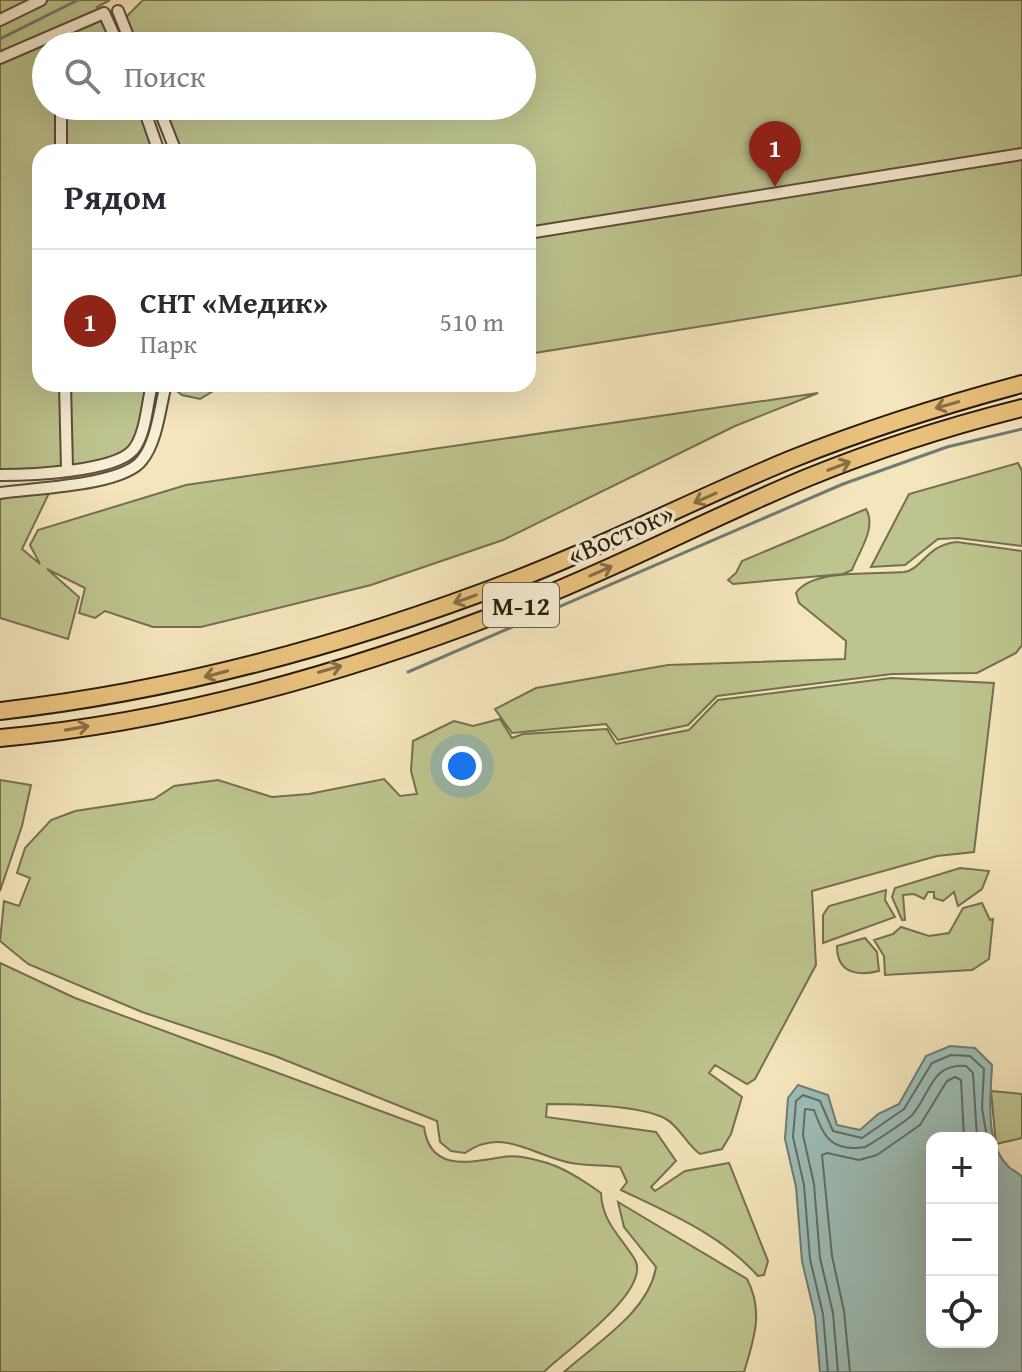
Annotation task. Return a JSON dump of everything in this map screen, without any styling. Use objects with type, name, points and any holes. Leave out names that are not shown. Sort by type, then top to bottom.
[{"type":"highway","name":"«Восток»","points":[[0,711],[66,703],[207,676],[405,619],[517,580],[790,460],[871,429],[1022,384]]},
{"type":"highway","name":"«Восток»","points":[[0,738],[182,709],[364,659],[521,606],[809,477],[886,448],[1022,408]]},
{"type":"street","points":[[0,20],[41,0]]},
{"type":"street","points":[[118,11],[126,32]]},
{"type":"street","points":[[61,32],[104,13],[113,32]]},
{"type":"street","points":[[0,58],[32,44]]},
{"type":"street","points":[[61,120],[61,144]]},
{"type":"street","points":[[148,120],[156,144]]},
{"type":"street","points":[[163,120],[173,144]]},
{"type":"street","points":[[536,232],[1022,154]]},
{"type":"street","points":[[65,392],[67,469]]},
{"type":"street","points":[[0,475],[115,461],[132,451],[140,438],[150,392]]},
{"type":"street","points":[[0,493],[102,479],[134,468],[144,459],[164,392]]},
{"type":"green space","points":[[0,0],[110,0],[97,7],[104,13],[113,32],[32,32],[32,120],[148,120],[156,144],[32,144],[32,392],[150,392],[140,438],[115,461],[0,475]]},
{"type":"green space","points":[[143,0],[1022,0],[1022,275],[536,353],[536,144],[179,144],[168,120],[536,120],[536,32],[131,32],[125,18]]},
{"type":"green space","points":[[178,392],[212,392],[200,399]]},
{"type":"green space","points":[[818,393],[735,426],[503,540],[371,585],[201,627],[153,627],[105,611],[95,618],[79,613],[85,588],[47,569],[79,597],[68,639],[0,618],[0,493],[53,485],[22,549],[40,564],[30,545],[38,530],[186,485]]},
{"type":"green space","points":[[1018,463],[1022,471],[1022,546],[958,538],[938,539],[905,565],[871,567],[909,494]]},
{"type":"green space","points":[[866,509],[868,532],[852,570],[843,574],[733,584],[728,580],[742,561]]},
{"type":"green space","points":[[957,542],[1022,551],[1022,645],[1016,653],[977,673],[892,674],[717,696],[688,725],[618,740],[606,724],[512,733],[495,709],[536,688],[668,665],[845,659],[846,641],[799,603],[796,593],[804,585],[830,576],[904,572],[938,548]]},
{"type":"green space","points":[[891,678],[994,683],[974,852],[937,856],[812,891],[816,965],[755,1079],[747,1084],[715,1065],[709,1073],[742,1097],[731,1134],[722,1149],[700,1154],[671,1122],[655,1114],[608,1106],[547,1104],[546,1117],[656,1132],[676,1161],[651,1187],[655,1191],[685,1171],[729,1163],[768,1261],[764,1275],[758,1276],[728,1248],[694,1226],[621,1190],[627,1182],[620,1167],[571,1163],[505,1142],[479,1145],[465,1153],[451,1151],[440,1142],[437,1121],[275,1056],[142,1012],[28,964],[0,941],[4,901],[19,906],[30,878],[17,873],[25,848],[51,820],[75,811],[154,799],[174,786],[218,780],[272,797],[309,794],[384,779],[400,796],[417,794],[411,771],[413,741],[454,721],[473,726],[500,719],[512,738],[523,734],[607,729],[616,744],[689,730],[718,700]]},
{"type":"green space","points":[[0,780],[31,785],[22,826],[0,891]]},
{"type":"green space","points":[[960,868],[989,871],[982,889],[958,906],[954,892],[943,901],[934,898],[934,892],[928,892],[924,899],[914,894],[903,895],[905,920],[902,920],[892,897],[895,888]]},
{"type":"green space","points":[[886,890],[885,900],[895,917],[823,943],[823,915],[829,906]]},
{"type":"green space","points":[[982,903],[990,920],[993,919],[989,959],[972,970],[885,975],[884,956],[874,940],[893,934],[901,927],[929,936],[949,933],[963,908]]},
{"type":"green space","points":[[865,938],[877,952],[879,971],[850,971],[841,962],[837,946]]},
{"type":"green space","points":[[0,963],[75,998],[424,1127],[434,1152],[443,1158],[466,1162],[507,1156],[532,1159],[580,1178],[601,1193],[608,1220],[634,1258],[637,1271],[632,1286],[605,1319],[544,1372],[0,1372]]},
{"type":"green space","points":[[991,1091],[1022,1094],[1022,1138],[998,1144],[998,1132],[995,1132]]},
{"type":"green space","points":[[618,1202],[747,1279],[755,1302],[756,1325],[744,1372],[564,1372],[619,1326],[643,1298],[651,1283],[656,1267],[624,1227]]},
{"type":"water","points":[[950,1046],[975,1048],[992,1065],[992,1132],[926,1132],[926,1348],[998,1348],[998,1150],[1007,1165],[1022,1177],[1022,1372],[820,1372],[815,1316],[802,1261],[796,1187],[785,1139],[788,1098],[798,1085],[828,1095],[837,1125],[860,1130],[878,1114],[899,1104],[926,1056]]},
{"type":"waterway","points":[[0,39],[78,0]]},
{"type":"waterway","points":[[408,672],[843,484],[947,447],[1022,429]]},
{"type":"place","name":"СНТ «Медик»","points":[[775,187]]}]
